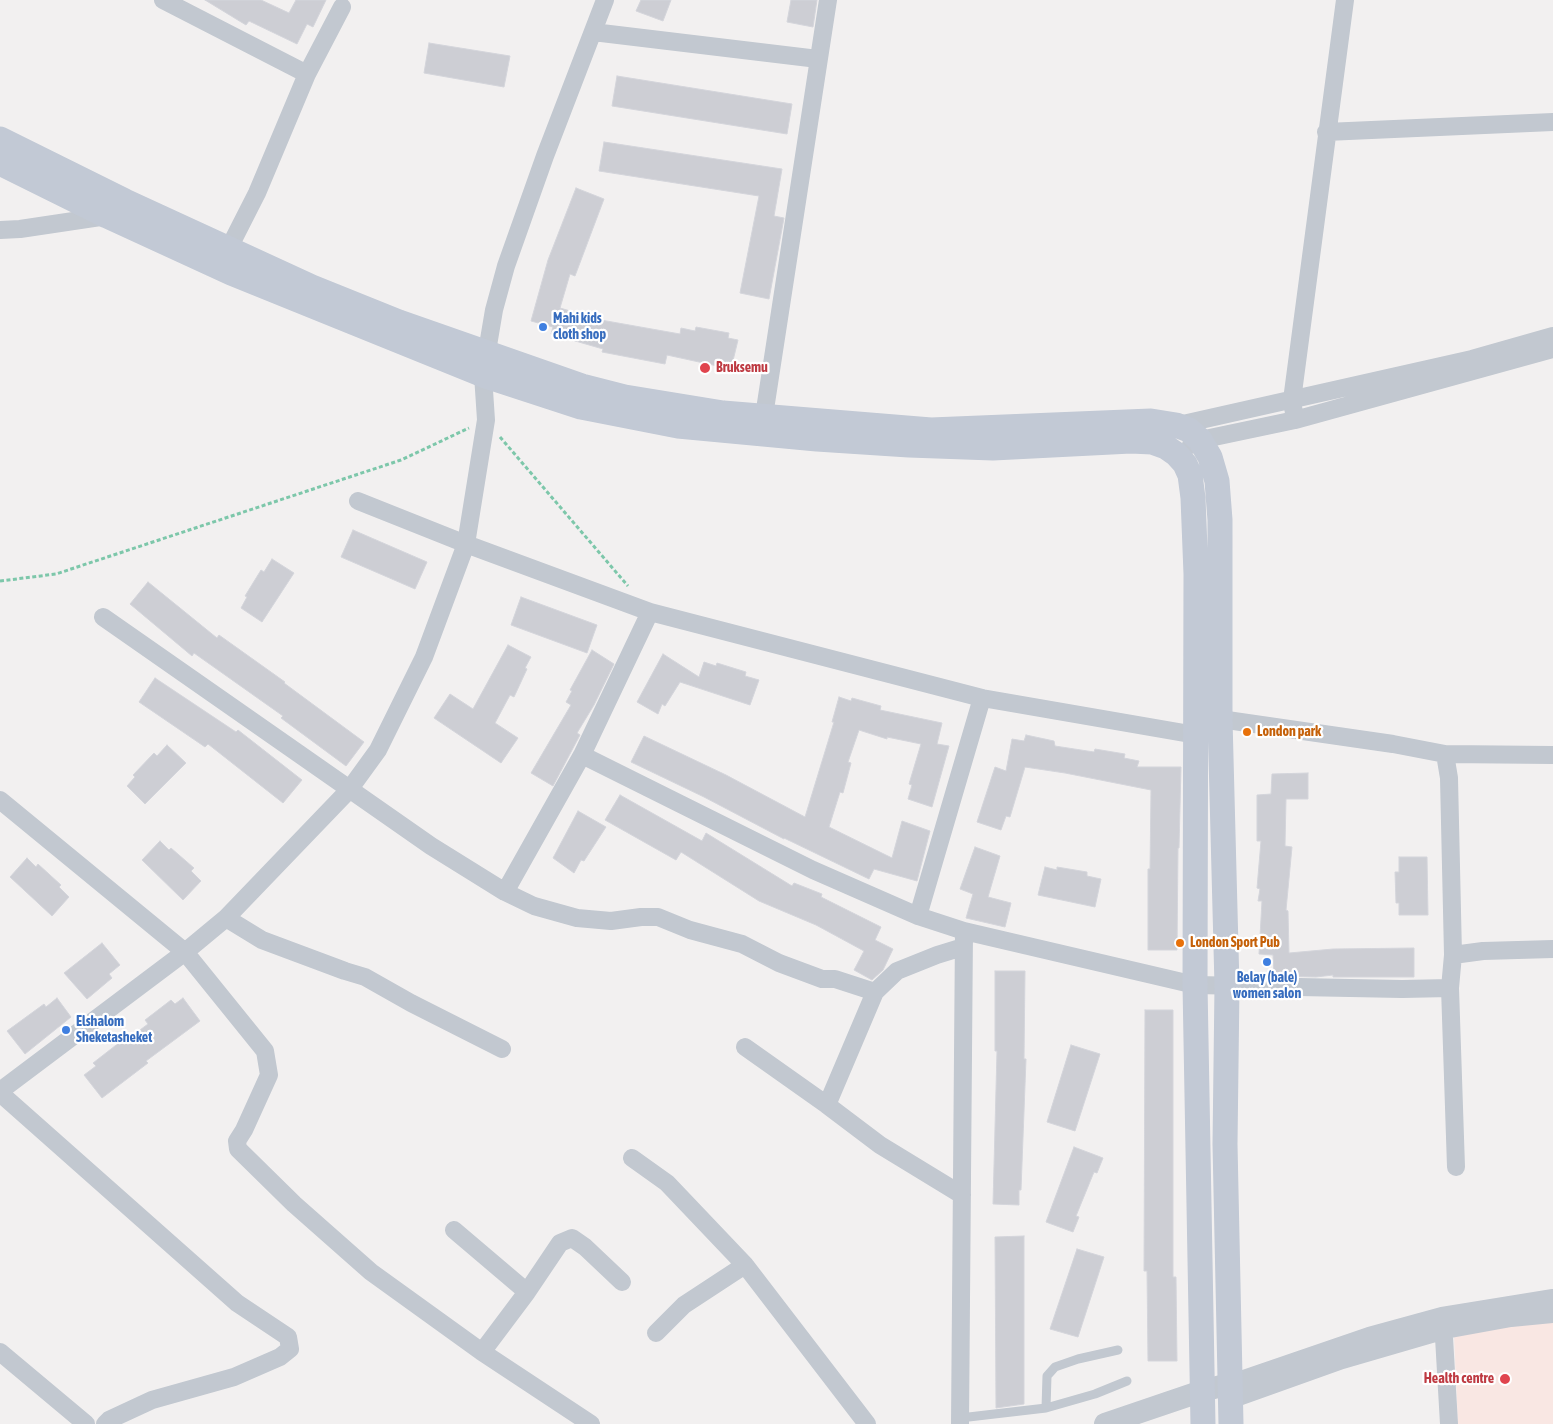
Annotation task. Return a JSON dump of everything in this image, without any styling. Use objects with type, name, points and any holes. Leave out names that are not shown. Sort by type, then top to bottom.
[{"type":"main road","points":[[0,139],[228,250],[312,287],[399,322],[485,365],[581,407],[678,426],[817,439],[919,446],[993,448],[1131,441],[1152,442],[1166,447],[1176,454],[1185,464],[1190,475],[1193,498],[1196,574],[1195,985],[1202,1407]]},
{"type":"main road","points":[[0,163],[231,273],[485,365],[624,397],[723,413],[931,430],[1151,421],[1176,425],[1188,430],[1200,440],[1210,456],[1217,481],[1220,520],[1220,719],[1227,986],[1226,1144],[1230,1403]]},
{"type":"street","points":[[163,0],[308,74]]},
{"type":"street","points":[[105,1424],[109,1420],[152,1400],[234,1378],[280,1357],[290,1349],[288,1338],[237,1303],[0,1092],[185,952],[226,918],[350,790],[378,750],[424,657],[466,544],[486,420],[485,365],[494,310],[506,266],[545,156],[605,0]]},
{"type":"street","points":[[764,416],[828,0]]},
{"type":"street","points":[[1295,420],[1292,400],[1344,0]]},
{"type":"street","points":[[228,250],[257,193],[308,74],[342,7]]},
{"type":"street","points":[[593,32],[818,59]]},
{"type":"street","points":[[1326,132],[1553,122]]},
{"type":"street","points":[[0,230],[20,229],[108,216]]},
{"type":"street","points":[[1152,442],[1176,425],[1472,359],[1553,336]]},
{"type":"street","points":[[1176,454],[1200,440],[1295,420],[1553,349]]},
{"type":"street","points":[[358,501],[466,544],[650,612],[982,698],[1196,735]]},
{"type":"street","points":[[505,892],[582,755],[650,612]]},
{"type":"street","points":[[103,617],[431,846],[505,892],[534,906],[577,918],[611,921],[641,916],[658,917],[690,930],[742,944],[779,962],[822,979],[835,979],[875,992]]},
{"type":"street","points":[[918,916],[982,698]]},
{"type":"street","points":[[1220,719],[1393,744],[1445,754],[1553,755]]},
{"type":"street","points":[[1445,754],[1449,778],[1453,955],[1450,988],[1456,1168]]},
{"type":"street","points":[[582,755],[813,870],[918,916],[963,939],[1195,985],[1402,989],[1450,988]]},
{"type":"street","points":[[0,800],[185,952],[265,1051],[269,1076],[237,1141],[238,1149],[294,1204],[370,1272],[482,1352],[591,1424]]},
{"type":"street","points":[[226,918],[262,940],[345,971],[365,976],[411,1003],[502,1049]]},
{"type":"street","points":[[827,1105],[875,992],[897,971],[937,955],[963,939]]},
{"type":"street","points":[[960,1421],[963,939]]},
{"type":"street","points":[[1453,955],[1483,951],[1553,948]]},
{"type":"street","points":[[745,1047],[844,1117],[880,1146],[962,1195]]},
{"type":"street","points":[[632,1158],[668,1183],[745,1265],[867,1424]]},
{"type":"street","points":[[454,1230],[527,1292]]},
{"type":"street","points":[[482,1352],[527,1292],[560,1243],[572,1238],[585,1247],[622,1282]]},
{"type":"street","points":[[656,1333],[684,1305],[745,1265]]},
{"type":"street","points":[[1105,1424],[1230,1403],[1444,1323],[1553,1298]]},
{"type":"street","points":[[1444,1323],[1553,1314]]},
{"type":"street","points":[[1444,1323],[1449,1424]]},
{"type":"street","points":[[0,1352],[86,1424]]},
{"type":"street","points":[[1148,1424],[1202,1407]]},
{"type":"lane","points":[[1046,1408],[1047,1376],[1055,1367],[1078,1359],[1118,1350]]},
{"type":"lane","points":[[960,1421],[1046,1408],[1095,1394],[1126,1381]]},
{"type":"shaded area","name":"Health centre","points":[[1553,1321],[1553,1424],[1458,1424],[1454,1334]]},
{"type":"building","points":[[205,0],[261,0],[289,13],[296,0],[326,0],[313,27],[307,24],[297,44],[249,21],[246,25]]},
{"type":"building","points":[[641,0],[671,0],[663,21],[636,11]]},
{"type":"building","points":[[791,0],[817,0],[813,27],[787,22]]},
{"type":"building","points":[[429,43],[510,56],[504,87],[424,73]]},
{"type":"building","points":[[617,76],[792,104],[787,134],[612,106]]},
{"type":"building","points":[[604,142],[782,169],[774,216],[784,218],[769,299],[740,293],[759,196],[599,171]]},
{"type":"building","points":[[576,188],[604,199],[575,276],[570,274],[560,308],[601,320],[680,334],[681,328],[695,331],[696,327],[729,333],[728,338],[738,340],[731,369],[667,355],[665,364],[602,352],[603,349],[551,334],[553,327],[531,321],[548,260]]},
{"type":"building","points":[[353,530],[427,562],[415,589],[341,557]]},
{"type":"building","points":[[272,559],[294,573],[262,622],[241,608],[247,597],[245,596],[261,570],[264,572]]},
{"type":"building","points":[[148,582],[217,638],[219,635],[364,742],[346,766],[281,718],[283,716],[194,653],[192,656],[130,604]]},
{"type":"building","points":[[521,597],[597,625],[587,653],[511,625]]},
{"type":"building","points":[[508,645],[531,657],[514,697],[510,695],[495,723],[518,738],[501,763],[434,718],[450,694],[473,709]]},
{"type":"building","points":[[592,650],[614,664],[594,705],[577,733],[580,735],[553,786],[531,773],[571,705],[566,702],[572,691],[570,690]]},
{"type":"building","points":[[663,654],[699,677],[704,662],[716,666],[717,663],[746,672],[745,676],[759,680],[750,705],[680,682],[665,706],[662,704],[658,714],[637,702]]},
{"type":"building","points":[[155,678],[236,732],[238,730],[302,780],[283,803],[208,744],[205,747],[139,702]]},
{"type":"building","points":[[839,697],[851,701],[852,698],[881,706],[880,710],[942,723],[937,744],[949,746],[932,807],[908,799],[912,785],[909,784],[921,744],[887,737],[887,739],[859,730],[848,762],[851,763],[843,793],[840,792],[829,827],[892,858],[902,821],[930,831],[917,881],[874,869],[869,879],[784,839],[704,797],[631,762],[644,736],[726,775],[805,817],[834,722],[832,722]]},
{"type":"building","points":[[1026,735],[1054,741],[1055,746],[1094,752],[1095,749],[1125,754],[1124,758],[1139,761],[1137,767],[1181,767],[1177,950],[1148,950],[1148,869],[1150,869],[1151,790],[1025,767],[1010,817],[1006,816],[1001,830],[977,822],[995,767],[1006,771],[1012,739],[1024,741]]},
{"type":"building","points":[[167,745],[186,763],[145,804],[127,786],[135,777],[133,775],[154,753],[157,756]]},
{"type":"building","points":[[1308,773],[1308,799],[1286,799],[1285,846],[1292,847],[1286,910],[1288,911],[1289,953],[1333,949],[1414,948],[1414,977],[1274,976],[1273,955],[1259,954],[1262,901],[1258,901],[1260,889],[1257,888],[1261,841],[1257,841],[1257,795],[1271,794],[1272,774]]},
{"type":"building","points":[[620,795],[702,841],[706,833],[792,886],[794,883],[822,894],[821,897],[881,927],[875,940],[893,949],[883,970],[872,980],[854,970],[864,951],[816,925],[759,901],[681,852],[676,860],[605,820]]},
{"type":"building","points":[[578,811],[606,827],[584,861],[581,860],[574,873],[553,858]]},
{"type":"building","points":[[160,841],[194,868],[191,871],[201,881],[183,900],[142,860]]},
{"type":"building","points":[[975,847],[1000,856],[988,897],[1011,903],[1005,927],[966,918],[973,894],[960,889]]},
{"type":"building","points":[[1399,857],[1427,857],[1428,915],[1399,915],[1399,903],[1396,903],[1395,872],[1399,872]]},
{"type":"building","points":[[27,858],[36,867],[38,864],[61,885],[59,887],[69,897],[52,916],[10,877]]},
{"type":"building","points":[[1045,867],[1057,870],[1057,867],[1087,872],[1087,876],[1101,879],[1095,907],[1038,895]]},
{"type":"building","points":[[102,943],[120,965],[109,974],[112,978],[87,999],[64,973]]},
{"type":"building","points":[[995,971],[1025,971],[1024,1059],[1026,1059],[1019,1205],[993,1204],[997,1051],[995,1051]]},
{"type":"building","points":[[57,998],[71,1017],[25,1054],[7,1031],[44,1004],[46,1007]]},
{"type":"building","points":[[183,998],[200,1021],[146,1061],[148,1063],[102,1098],[84,1075],[96,1066],[93,1063],[120,1042],[121,1044],[148,1024],[145,1020],[171,1000],[175,1004]]},
{"type":"building","points":[[1145,1010],[1173,1010],[1173,1277],[1176,1277],[1177,1361],[1148,1361],[1147,1271],[1144,1271]]},
{"type":"building","points":[[1071,1045],[1100,1054],[1075,1131],[1047,1122]]},
{"type":"building","points":[[1074,1147],[1103,1158],[1097,1173],[1094,1172],[1076,1216],[1079,1217],[1073,1232],[1046,1222]]},
{"type":"building","points":[[1024,1236],[1024,1404],[996,1408],[995,1237]]},
{"type":"building","points":[[1077,1249],[1104,1257],[1078,1337],[1050,1329]]},
{"type":"place","name":"Mahi kids cloth shop","points":[[543,327]]},
{"type":"place","name":"Bruksemu","points":[[705,368]]},
{"type":"place","name":"London park","points":[[1247,732]]},
{"type":"place","name":"London Sport Pub","points":[[1180,943]]},
{"type":"place","name":"Belay (bale) women salon","points":[[1267,962]]},
{"type":"place","name":"Elshalom Sheketasheket","points":[[66,1030]]},
{"type":"place","name":"Health centre","points":[[1505,1379]]}]
